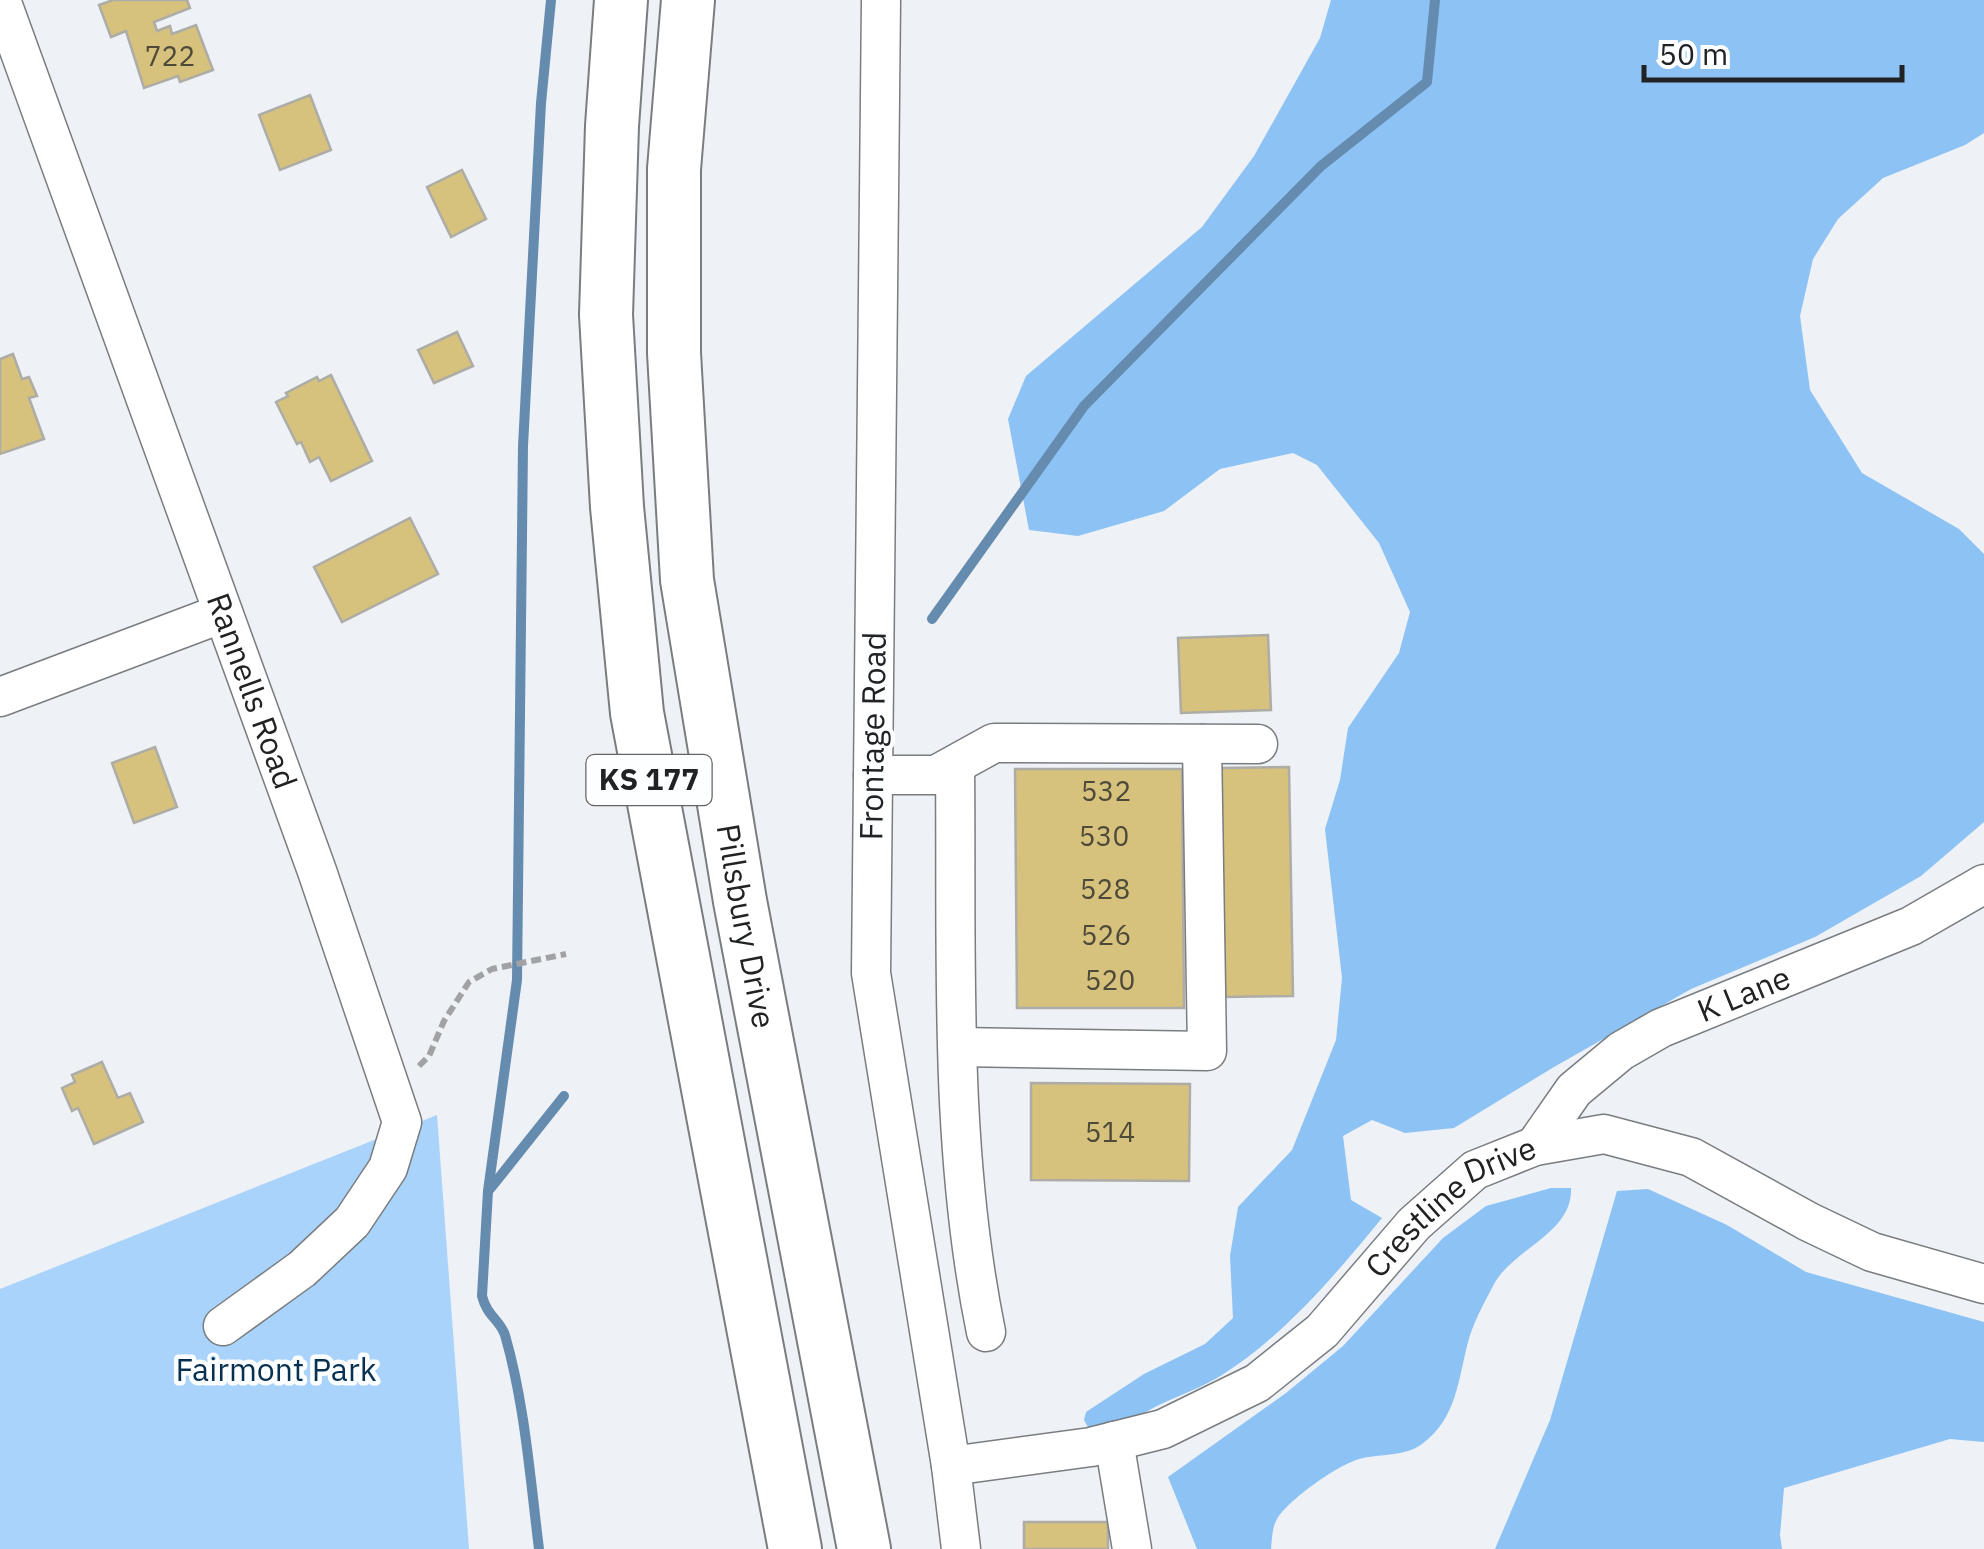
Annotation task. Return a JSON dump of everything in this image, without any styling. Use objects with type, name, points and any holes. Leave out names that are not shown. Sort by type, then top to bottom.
[{"type":"highway","name":"Pillsbury Drive","points":[[621,0],[606,315],[616,508],[637,713],[795,1549]]},
{"type":"highway","name":"Pillsbury Drive","points":[[688,0],[674,169],[674,353],[687,580],[740,901],[864,1549]]},
{"type":"street","name":"Rannells Road","points":[[1,0],[317,872],[402,1122],[388,1168],[352,1222],[302,1269],[223,1326]]},
{"type":"street","name":"Frontage Road","points":[[881,0],[871,973],[961,1549]]},
{"type":"street","points":[[0,697],[223,613]]},
{"type":"street","points":[[873,775],[936,775],[994,743],[1258,744]]},
{"type":"street","points":[[958,1047],[1207,1051],[1202,744]]},
{"type":"street","points":[[955,765],[958,1047],[971,1258],[986,1332]]},
{"type":"street","name":"K Lane","points":[[1535,1146],[1574,1090],[1621,1050],[1662,1028],[1911,926],[1984,884]]},
{"type":"street","name":"Crestline Drive","points":[[951,1466],[1114,1441],[1163,1429],[1256,1382],[1322,1331],[1414,1224],[1474,1170],[1535,1146],[1604,1134],[1691,1157],[1872,1252],[1984,1284]]},
{"type":"street","points":[[1114,1441],[1132,1549]]},
{"type":"path","points":[[391,1090],[429,1056],[444,1021],[469,982],[500,967],[566,954]]},
{"type":"green space","name":"Fairmont Park","points":[[437,1115],[469,1549],[0,1549],[0,1289]]},
{"type":"shaded area","points":[[1331,0],[1984,0],[1984,133],[1965,145],[1883,178],[1838,219],[1813,259],[1800,316],[1810,390],[1862,473],[1959,529],[1984,554],[1984,822],[1921,876],[1815,937],[1691,989],[1454,1128],[1405,1133],[1372,1120],[1343,1136],[1351,1200],[1382,1218],[1346,1261],[1288,1323],[1222,1375],[1126,1424],[1088,1427],[1084,1420],[1086,1412],[1144,1374],[1205,1344],[1233,1318],[1230,1256],[1238,1207],[1292,1150],[1336,1040],[1342,978],[1325,829],[1340,780],[1348,728],[1399,653],[1410,612],[1379,543],[1317,465],[1293,453],[1220,469],[1164,511],[1078,536],[1029,530],[1008,419],[1026,376],[1202,227],[1254,156],[1320,38]]},
{"type":"shaded area","points":[[1551,1188],[1571,1188],[1569,1204],[1552,1229],[1513,1262],[1493,1286],[1470,1335],[1449,1410],[1434,1434],[1416,1448],[1401,1453],[1353,1461],[1316,1483],[1277,1519],[1271,1549],[1197,1549],[1168,1477],[1286,1393],[1343,1346],[1443,1238],[1486,1206]]},
{"type":"shaded area","points":[[1648,1189],[1727,1225],[1806,1272],[1984,1322],[1984,1442],[1950,1439],[1784,1488],[1782,1549],[1495,1549],[1550,1420],[1617,1191]]},
{"type":"building","points":[[113,0],[187,0],[190,8],[154,22],[157,31],[170,26],[172,34],[196,25],[213,70],[180,82],[178,76],[144,88],[126,31],[111,37],[99,5]]},
{"type":"building","points":[[310,95],[331,150],[280,170],[259,115]]},
{"type":"building","points":[[462,170],[486,219],[451,237],[427,187]]},
{"type":"building","points":[[457,332],[473,366],[434,383],[418,350]]},
{"type":"building","points":[[13,354],[22,379],[29,377],[37,396],[29,398],[44,439],[0,454],[0,359]]},
{"type":"building","points":[[331,375],[372,461],[331,481],[319,457],[310,462],[301,442],[297,444],[276,402],[317,377],[319,381]]},
{"type":"building","points":[[410,518],[438,574],[342,622],[314,567]]},
{"type":"building","points":[[1268,635],[1271,710],[1181,713],[1178,638]]},
{"type":"building","points":[[155,747],[177,807],[134,823],[112,763]]},
{"type":"building","points":[[1289,767],[1293,996],[1225,997],[1221,768]]},
{"type":"building","points":[[1015,769],[1182,769],[1184,1008],[1017,1008]]},
{"type":"building","points":[[102,1062],[118,1098],[130,1093],[143,1122],[94,1144],[78,1108],[72,1111],[62,1088],[75,1082],[72,1075]]},
{"type":"building","points":[[1031,1083],[1190,1084],[1189,1181],[1031,1180]]},
{"type":"building","points":[[1024,1522],[1108,1522],[1108,1549],[1024,1549]]},
{"type":"waterway","points":[[539,1549],[512,1361],[503,1330],[482,1296],[488,1191],[517,980],[523,446],[541,103],[551,0]]},
{"type":"waterway","points":[[932,619],[1084,406],[1321,166],[1427,82],[1435,0]]},
{"type":"waterway","points":[[490,1189],[564,1096]]}]
